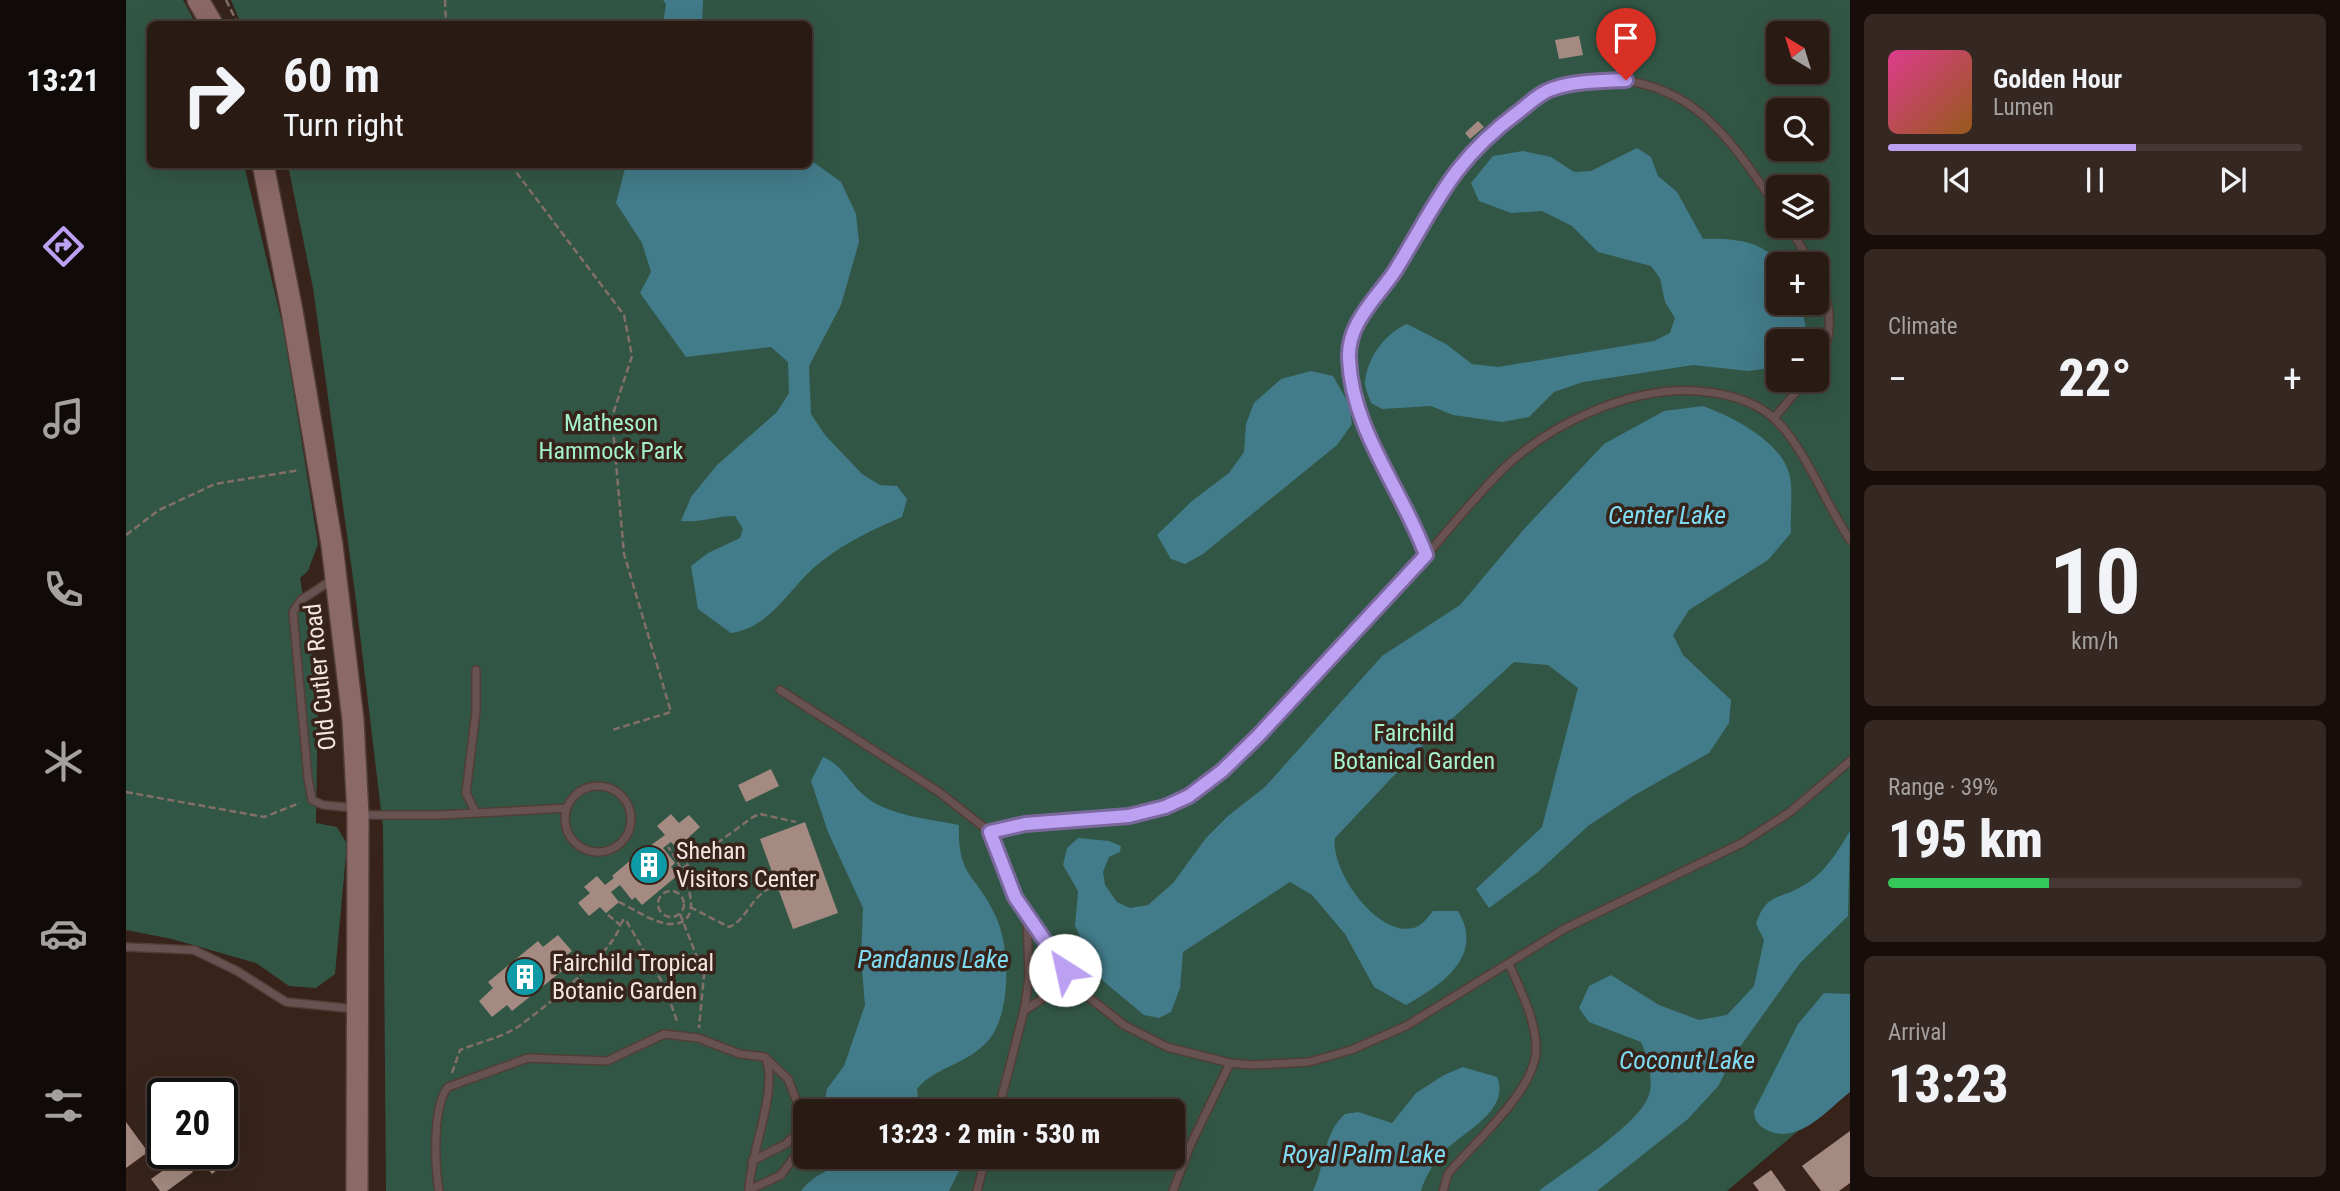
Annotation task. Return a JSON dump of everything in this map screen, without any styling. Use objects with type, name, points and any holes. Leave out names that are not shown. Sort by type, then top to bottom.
[{"type":"main road","points":[[198,0],[210,21]]},
{"type":"main road","name":"Old Cutler Road","points":[[264,168],[319,466],[353,720],[358,811],[357,1191]]},
{"type":"lane","points":[[1426,555],[1408,509],[1363,424],[1350,367],[1350,347],[1360,318],[1394,273],[1443,187],[1480,142],[1554,88],[1604,80],[1642,83],[1677,97],[1705,118],[1744,162],[1766,193]]},
{"type":"lane","points":[[1829,314],[1829,333]]},
{"type":"lane","points":[[990,832],[1025,824],[1129,816],[1165,807],[1189,796],[1239,754],[1509,465],[1549,436],[1621,400],[1655,391],[1704,392],[1748,402],[1774,418],[1793,442],[1850,540]]},
{"type":"lane","points":[[1774,418],[1796,392]]},
{"type":"lane","points":[[336,578],[301,600],[293,612],[312,800],[323,805],[358,811],[568,808]]},
{"type":"lane","points":[[475,811],[466,793],[476,711],[476,670]]},
{"type":"lane","points":[[780,690],[939,792],[990,832],[1015,897],[1077,988],[1124,1025],[1167,1047],[1230,1063],[1294,1063],[1351,1050],[1422,1017],[1571,925],[1742,843],[1790,812],[1850,761]]},
{"type":"lane","points":[[590,787],[610,788],[626,801],[631,824],[625,837],[615,847],[602,851],[588,850],[575,842],[567,830],[568,808],[580,792],[590,787]]},
{"type":"lane","points":[[1001,1099],[1024,1011],[1029,978],[1027,916]]},
{"type":"lane","points":[[126,947],[194,950],[237,971],[286,1002],[359,1009]]},
{"type":"lane","points":[[1443,1191],[1448,1174],[1519,1091],[1534,1063],[1536,1047],[1533,1031],[1509,964]]},
{"type":"lane","points":[[1024,1011],[1049,994],[1077,988]]},
{"type":"lane","points":[[439,1191],[439,1113],[444,1093],[451,1085],[532,1058],[607,1061],[660,1035],[698,1038],[740,1054],[765,1057],[788,1079],[796,1099]]},
{"type":"lane","points":[[749,1190],[752,1161],[769,1086],[769,1065],[765,1057]]},
{"type":"lane","points":[[1173,1191],[1190,1146],[1230,1063]]},
{"type":"lane","points":[[752,1161],[786,1143],[793,1136]]},
{"type":"lane","points":[[749,1190],[781,1175],[793,1158]]},
{"type":"lane","points":[[977,1191],[983,1169]]},
{"type":"path","points":[[226,0],[236,21]]},
{"type":"path","points":[[446,0],[446,21]]},
{"type":"path","points":[[513,168],[624,315],[630,334],[632,356],[612,416],[624,554],[671,712],[612,730]]},
{"type":"path","points":[[126,535],[159,510],[215,484],[319,466]]},
{"type":"path","points":[[126,792],[264,817],[312,800]]},
{"type":"path","points":[[683,869],[722,836],[760,814],[796,822]]},
{"type":"path","points":[[619,902],[664,923],[675,923],[683,919],[690,907],[688,882],[683,869],[668,847]]},
{"type":"path","points":[[690,907],[729,927],[739,922],[751,903],[772,887]]},
{"type":"path","points":[[673,890],[681,895],[684,903],[680,914],[670,917],[659,911],[657,902],[661,892],[673,890]]},
{"type":"path","points":[[606,913],[620,925]]},
{"type":"path","points":[[680,914],[704,975],[698,1038]]},
{"type":"path","points":[[451,1085],[460,1050],[514,1029],[594,964],[619,932],[624,919],[665,987],[677,1016],[678,1035]]},
{"type":"green space","points":[[126,0],[183,0],[194,21],[147,21],[147,168],[245,168],[284,331],[318,544],[308,571],[300,578],[318,689],[316,823],[337,827],[347,844],[335,974],[316,988],[289,986],[256,963],[172,939],[126,930]]},
{"type":"green space","name":"Fairchild Botanical Garden","points":[[231,0],[1850,0],[1850,1087],[1727,1191],[386,1191],[383,827],[355,593],[313,288],[289,168],[812,168],[812,21],[240,21]]},
{"type":"water","points":[[663,0],[703,0],[702,21],[663,21],[666,4]]},
{"type":"water","points":[[1637,148],[1651,157],[1658,176],[1677,192],[1703,239],[1744,242],[1767,252],[1766,315],[1803,315],[1806,329],[1766,329],[1766,369],[1748,371],[1693,365],[1583,382],[1554,392],[1529,417],[1502,422],[1453,415],[1431,406],[1382,409],[1371,403],[1365,383],[1374,354],[1385,339],[1407,324],[1446,344],[1472,364],[1498,367],[1654,341],[1670,333],[1675,318],[1665,302],[1660,278],[1651,266],[1598,252],[1572,226],[1542,211],[1511,213],[1479,201],[1471,183],[1493,156],[1523,151],[1551,157],[1574,172],[1591,171]]},
{"type":"water","points":[[812,161],[841,182],[856,214],[859,242],[841,305],[809,366],[811,414],[825,435],[862,474],[880,485],[897,486],[907,499],[902,517],[860,536],[831,554],[770,614],[746,629],[731,633],[698,609],[691,566],[708,553],[740,538],[743,529],[735,516],[681,521],[691,497],[717,465],[777,412],[789,393],[788,362],[771,347],[686,357],[640,293],[651,272],[642,243],[616,203],[625,168],[812,168]]},
{"type":"water","points":[[1311,371],[1333,376],[1349,404],[1352,424],[1337,445],[1203,554],[1185,564],[1171,559],[1157,535],[1192,501],[1229,473],[1244,452],[1246,424],[1254,403],[1281,379]]},
{"type":"water","name":"Center Lake","points":[[1703,406],[1742,424],[1767,442],[1785,464],[1791,491],[1791,533],[1768,560],[1689,610],[1673,635],[1683,655],[1731,700],[1729,723],[1709,753],[1633,796],[1588,826],[1538,872],[1489,908],[1476,889],[1542,827],[1578,688],[1548,665],[1514,662],[1418,750],[1335,838],[1335,851],[1348,883],[1371,912],[1385,922],[1399,928],[1413,928],[1422,924],[1433,911],[1458,911],[1465,927],[1463,955],[1456,967],[1433,988],[1406,1005],[1374,987],[1345,934],[1312,895],[1290,882],[1183,952],[1180,988],[1171,1012],[1159,1018],[1144,1015],[1102,980],[1075,926],[1078,891],[1063,865],[1067,848],[1078,838],[1109,841],[1121,846],[1120,852],[1109,857],[1103,872],[1105,885],[1117,902],[1130,908],[1148,905],[1173,883],[1206,838],[1228,816],[1265,787],[1382,656],[1460,605],[1525,528],[1604,444],[1664,411]]},
{"type":"water","name":"Pandanus Lake","points":[[823,757],[830,760],[866,797],[887,809],[959,825],[961,856],[965,866],[989,903],[1001,930],[1006,978],[998,1025],[991,1037],[973,1054],[924,1081],[917,1089],[918,1099],[825,1099],[827,1089],[844,1066],[865,1005],[861,958],[863,908],[828,832],[811,781]]},
{"type":"water","name":"Coconut Lake","points":[[1850,831],[1848,916],[1800,963],[1732,1058],[1719,1085],[1688,1119],[1597,1191],[1539,1191],[1617,1133],[1643,1107],[1649,1095],[1650,1075],[1641,1042],[1589,1022],[1579,1008],[1589,986],[1611,975],[1659,1005],[1699,1020],[1727,1015],[1754,986],[1764,940],[1756,924],[1764,907],[1775,898],[1804,885],[1825,868]]},
{"type":"water","points":[[1824,993],[1850,994],[1850,1092],[1821,1117],[1800,1130],[1777,1133],[1765,1129],[1757,1122],[1754,1111],[1798,1024]]},
{"type":"water","name":"Royal Palm Lake","points":[[1463,1067],[1497,1077],[1497,1101],[1482,1120],[1440,1157],[1421,1191],[1313,1191],[1328,1140],[1345,1114],[1358,1112],[1392,1123],[1416,1093],[1444,1075]]},
{"type":"water","points":[[829,1169],[960,1169],[949,1191],[801,1191],[813,1179]]},
{"type":"building","points":[[1579,36],[1583,55],[1559,59],[1555,40]]},
{"type":"building","points":[[1631,42],[1645,47],[1639,65],[1624,59]]},
{"type":"building","points":[[1478,121],[1484,127],[1470,139],[1465,133]]},
{"type":"building","points":[[771,769],[779,786],[746,802],[738,785]]},
{"type":"building","name":"Shehan Visitors Center","points":[[671,814],[679,823],[689,815],[700,827],[689,837],[692,841],[679,851],[671,842],[663,848],[675,863],[671,867],[678,875],[642,905],[635,897],[632,900],[620,885],[611,892],[619,902],[606,913],[600,907],[589,916],[578,903],[590,893],[584,887],[597,876],[605,885],[614,878],[612,876],[632,859],[665,835],[657,826]]},
{"type":"building","points":[[805,822],[838,913],[793,929],[760,839]]},
{"type":"building","name":"Fairchild Tropical Botanic Garden","points":[[558,935],[572,951],[556,964],[562,971],[512,1011],[507,1005],[492,1017],[479,1001],[493,988],[488,982],[538,941],[543,947]]},
{"type":"building","points":[[126,1122],[147,1153],[126,1168]]},
{"type":"building","points":[[1850,1131],[1850,1183],[1839,1191],[1821,1191],[1802,1166]]},
{"type":"building","points":[[165,1169],[191,1169],[193,1172],[167,1191],[160,1191],[151,1179]]},
{"type":"building","points":[[1771,1170],[1786,1191],[1759,1191],[1753,1183]]},
{"type":"place","name":"Shehan Visitors Center","points":[[649,865]]},
{"type":"place","name":"Fairchild Tropical Botanic Garden","points":[[525,977]]},
{"type":"route","points":[[1065,970],[1015,897],[990,832],[1025,824],[1129,816],[1165,807],[1189,796],[1222,771],[1258,736],[1426,555],[1413,520],[1363,424],[1349,356],[1355,329],[1369,305],[1394,273],[1443,187],[1480,142],[1546,91],[1583,82],[1626,80]]},
{"type":"park label","name":"Matheson Hammock Park","points":[[611,437]]}]
